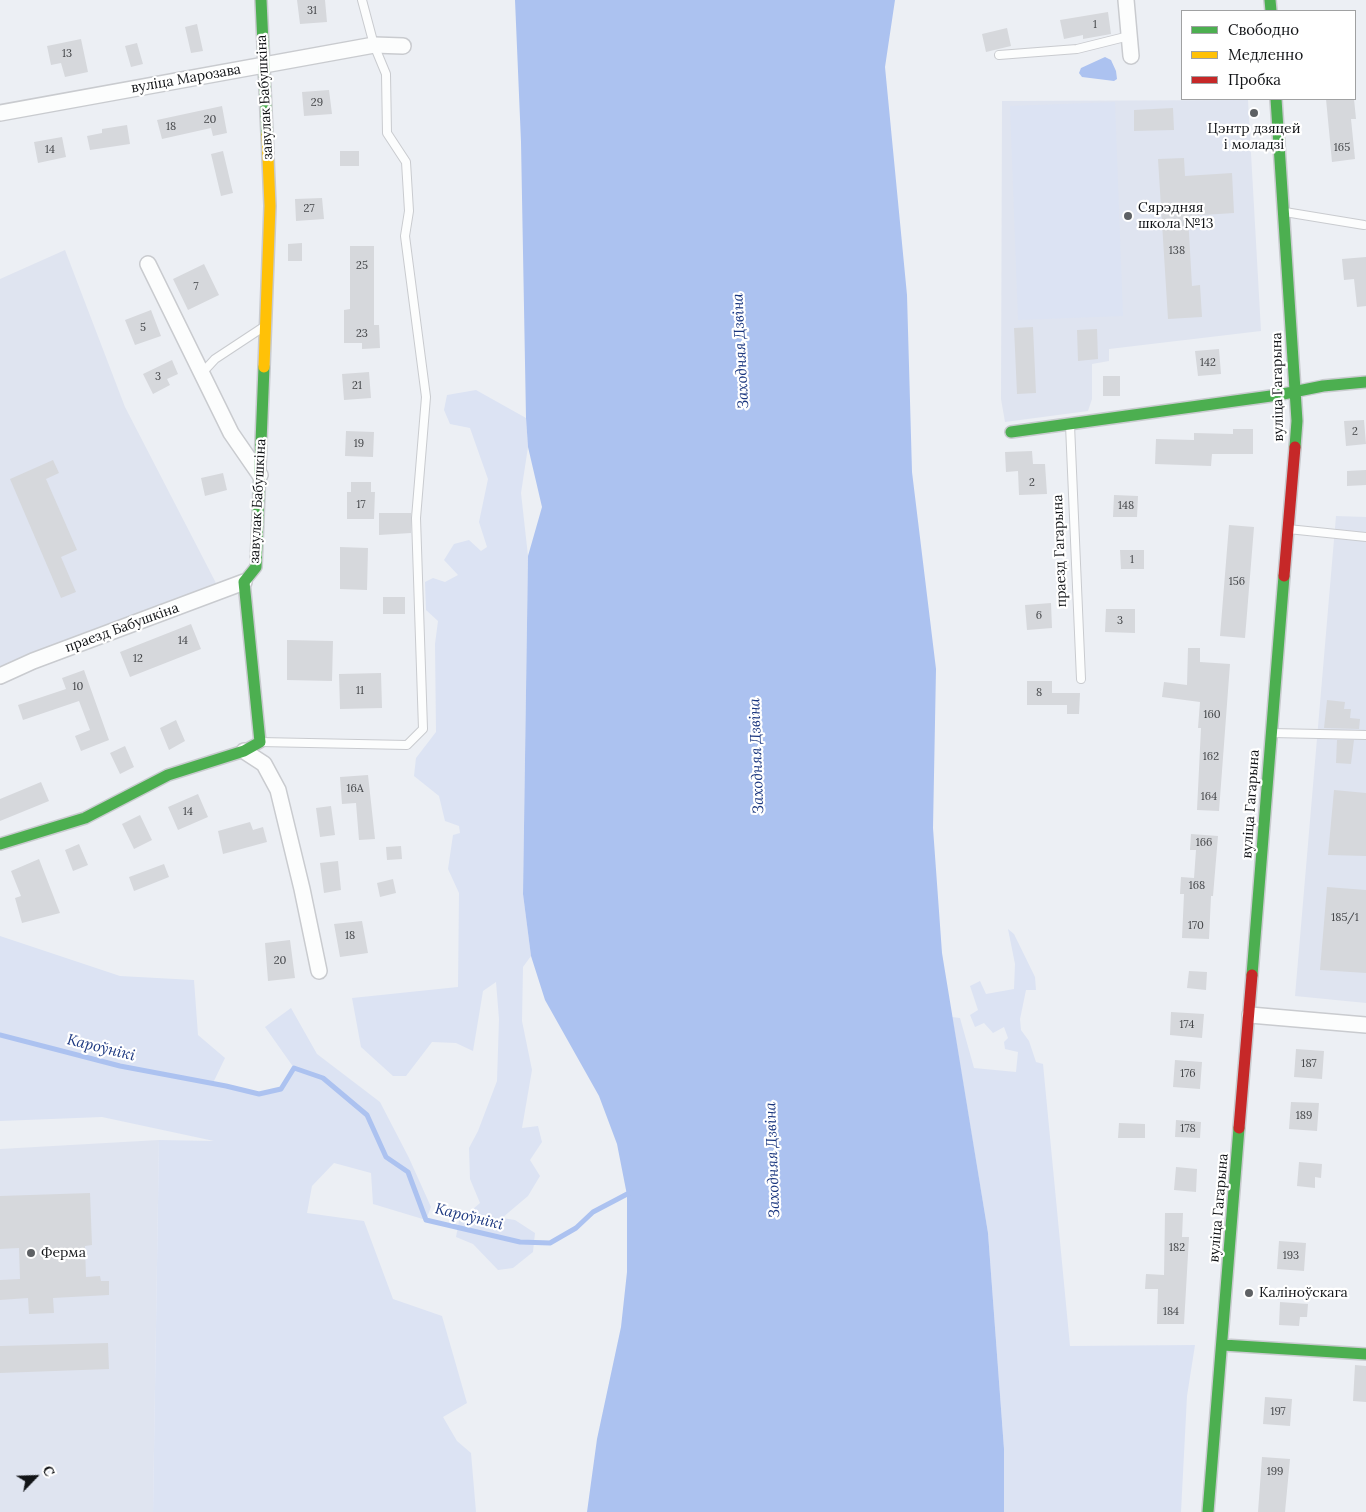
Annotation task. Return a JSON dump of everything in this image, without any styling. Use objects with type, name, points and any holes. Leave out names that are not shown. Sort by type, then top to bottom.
[{"type":"street","name":"завулак Бабушкіна","points":[[260,742],[244,582],[256,566],[270,206],[261,0]]},
{"type":"street","points":[[1126,0],[1131,56]]},
{"type":"street","name":"вуліца Марозава","points":[[0,113],[374,44],[403,46]]},
{"type":"street","name":"вуліца Гагарына","points":[[1208,1512],[1250,1015],[1296,421],[1296,392],[1285,212],[1276,100]]},
{"type":"street","points":[[148,264],[231,433],[260,475]]},
{"type":"street","points":[[1011,432],[1296,392],[1323,386],[1366,382]]},
{"type":"street","name":"праезд Бабушкіна","points":[[0,676],[33,661],[244,582]]},
{"type":"street","points":[[0,844],[85,818],[168,775],[244,751],[260,742]]},
{"type":"street","points":[[244,751],[264,764],[278,790],[302,889],[319,971]]},
{"type":"street","points":[[1250,1015],[1366,1025]]},
{"type":"street","points":[[1222,1345],[1366,1354]]},
{"type":"lane","points":[[260,742],[407,745],[423,729],[416,518],[426,397],[404,236],[409,211],[406,162],[387,133],[386,74],[374,44],[362,0]]},
{"type":"lane","points":[[999,55],[1077,49],[1129,36]]},
{"type":"lane","points":[[1285,212],[1364,225]]},
{"type":"lane","points":[[202,373],[216,359],[266,326]]},
{"type":"lane","name":"праезд Гагарына","points":[[1070,423],[1080,679]]},
{"type":"lane","points":[[1288,529],[1366,537]]},
{"type":"lane","points":[[1272,733],[1366,735]]},
{"type":"shaded area","name":"Сярэдняя школа №13","points":[[1248,100],[1261,331],[1109,349],[1109,361],[1092,364],[1092,399],[1088,411],[1005,422],[1001,399],[1002,101]]},
{"type":"shaded area","points":[[1115,102],[1123,316],[1018,320],[1010,106]]},
{"type":"shaded area","points":[[65,250],[125,407],[217,585],[0,667],[0,279]]},
{"type":"shaded area","points":[[476,390],[526,418],[528,447],[521,493],[528,556],[523,894],[531,956],[523,967],[522,1021],[532,1070],[522,1128],[538,1126],[542,1142],[530,1160],[540,1176],[528,1196],[502,1218],[515,1220],[535,1233],[533,1252],[513,1268],[498,1270],[473,1244],[456,1237],[459,1221],[480,1203],[470,1179],[469,1148],[478,1131],[497,1081],[499,1019],[496,982],[483,991],[473,1051],[456,1043],[432,1042],[406,1076],[393,1076],[361,1047],[352,998],[458,987],[459,893],[448,869],[453,835],[460,833],[459,826],[445,821],[439,796],[414,776],[416,758],[436,732],[435,644],[438,621],[426,610],[425,582],[433,578],[445,582],[458,575],[444,560],[454,544],[469,540],[481,551],[487,547],[479,522],[488,479],[470,428],[450,424],[444,410],[447,395]]},
{"type":"shaded area","points":[[1336,516],[1366,517],[1366,1003],[1295,996]]},
{"type":"shaded area","points":[[1008,929],[1014,934],[1035,977],[1036,990],[1026,990],[1020,1019],[1021,1030],[1029,1041],[1036,1062],[1043,1064],[1070,1346],[1195,1345],[1187,1396],[1181,1512],[1004,1512],[1004,1449],[988,1233],[952,1017],[960,1018],[974,1068],[1016,1072],[1018,1052],[1005,1049],[1004,1042],[1008,1038],[1004,1027],[993,1033],[984,1023],[975,1027],[970,1015],[978,1010],[970,986],[980,981],[986,994],[1014,989],[1015,964]]},
{"type":"shaded area","points":[[0,936],[120,976],[194,980],[198,1035],[225,1058],[213,1083],[243,1091],[259,1094],[281,1089],[294,1068],[265,1027],[291,1008],[317,1054],[380,1102],[409,1158],[431,1207],[426,1220],[373,1204],[371,1173],[334,1163],[312,1186],[307,1213],[364,1221],[393,1299],[442,1316],[467,1403],[443,1417],[457,1441],[471,1453],[476,1512],[153,1512],[159,1140],[214,1141],[102,1117],[0,1121]]},
{"type":"shaded area","points":[[159,1140],[153,1512],[0,1512],[0,1149]]},
{"type":"water","name":"Заходняя Дзвіна","points":[[515,0],[895,0],[885,67],[907,295],[912,472],[936,669],[933,828],[942,953],[988,1233],[1004,1449],[1004,1512],[587,1512],[597,1439],[621,1327],[627,1272],[627,1195],[617,1144],[599,1096],[545,1000],[531,956],[523,894],[528,556],[542,507],[528,447],[526,418],[521,142]]},
{"type":"water","points":[[1105,57],[1111,60],[1116,71],[1117,79],[1114,81],[1082,77],[1079,73],[1081,68]]},
{"type":"building","points":[[297,0],[325,0],[327,22],[300,24]]},
{"type":"building","points":[[1108,12],[1111,34],[1083,39],[1083,35],[1064,39],[1060,20]]},
{"type":"building","points":[[197,24],[203,51],[191,53],[185,27]]},
{"type":"building","points":[[1007,28],[1011,46],[986,52],[982,34]]},
{"type":"building","points":[[81,39],[88,72],[65,77],[61,63],[51,65],[47,46]]},
{"type":"building","points":[[137,43],[143,64],[131,67],[125,46]]},
{"type":"building","points":[[329,90],[332,114],[304,116],[302,92]]},
{"type":"building","points":[[1326,100],[1354,100],[1356,119],[1351,119],[1355,159],[1332,162]]},
{"type":"building","points":[[222,106],[227,133],[213,136],[211,128],[162,139],[157,120]]},
{"type":"building","points":[[1173,108],[1174,130],[1134,131],[1134,110]]},
{"type":"building","points":[[127,125],[130,144],[90,150],[87,136],[102,133],[102,129]]},
{"type":"building","points":[[62,137],[66,157],[38,163],[34,142]]},
{"type":"building","points":[[223,151],[233,193],[221,196],[211,154]]},
{"type":"building","points":[[340,151],[359,151],[359,166],[340,166]]},
{"type":"building","points":[[1184,158],[1185,176],[1232,173],[1234,213],[1188,216],[1192,286],[1200,285],[1202,317],[1168,319],[1158,159]]},
{"type":"building","points":[[322,198],[324,219],[296,221],[295,199]]},
{"type":"building","points":[[302,243],[302,261],[288,261],[288,244]]},
{"type":"building","points":[[350,246],[374,246],[374,325],[379,325],[380,348],[362,349],[362,343],[344,343],[344,310],[350,309]]},
{"type":"building","points":[[1366,257],[1366,306],[1357,307],[1354,279],[1344,280],[1342,259]]},
{"type":"building","points":[[204,264],[219,295],[188,310],[173,279]]},
{"type":"building","points":[[151,310],[161,336],[135,345],[125,320]]},
{"type":"building","points":[[1033,327],[1036,393],[1017,394],[1014,328]]},
{"type":"building","points":[[1097,329],[1098,359],[1078,361],[1077,330]]},
{"type":"building","points":[[1219,349],[1221,374],[1198,376],[1195,351]]},
{"type":"building","points":[[172,360],[178,374],[167,379],[170,385],[153,394],[143,374]]},
{"type":"building","points":[[369,372],[371,398],[344,400],[342,374]]},
{"type":"building","points":[[1103,376],[1120,376],[1120,396],[1103,396]]},
{"type":"building","points":[[1364,420],[1366,444],[1346,446],[1344,421]]},
{"type":"building","points":[[1233,429],[1253,429],[1253,454],[1212,454],[1211,466],[1155,464],[1156,439],[1194,440],[1194,433],[1233,434]]},
{"type":"building","points":[[346,431],[374,432],[373,457],[345,456]]},
{"type":"building","points":[[1032,451],[1033,464],[1045,464],[1047,494],[1019,495],[1018,471],[1006,472],[1005,452]]},
{"type":"building","points":[[53,460],[59,473],[46,479],[77,550],[61,557],[76,592],[61,598],[10,479]]},
{"type":"building","points":[[1366,470],[1366,485],[1347,486],[1347,471]]},
{"type":"building","points":[[223,473],[227,490],[205,496],[201,478]]},
{"type":"building","points":[[351,482],[371,482],[371,492],[375,492],[374,519],[347,519],[347,492],[351,492]]},
{"type":"building","points":[[1114,495],[1138,496],[1137,517],[1113,517]]},
{"type":"building","points":[[379,513],[411,513],[411,533],[379,535]]},
{"type":"building","points":[[1229,525],[1254,527],[1245,638],[1220,636]]},
{"type":"building","points":[[340,547],[368,548],[367,590],[340,589]]},
{"type":"building","points":[[1120,550],[1144,550],[1144,569],[1121,569]]},
{"type":"building","points":[[383,597],[405,597],[405,614],[383,614]]},
{"type":"building","points":[[1051,603],[1052,628],[1027,630],[1025,605]]},
{"type":"building","points":[[1106,609],[1135,609],[1135,633],[1105,632]]},
{"type":"building","points":[[191,624],[201,649],[130,677],[120,652]]},
{"type":"building","points":[[287,640],[333,641],[332,681],[287,680]]},
{"type":"building","points":[[1188,648],[1200,648],[1200,662],[1230,664],[1219,811],[1197,810],[1201,728],[1198,728],[1200,702],[1162,697],[1164,682],[1187,685]]},
{"type":"building","points":[[84,670],[109,740],[81,751],[75,736],[90,730],[79,701],[23,720],[18,705],[66,689],[62,678]]},
{"type":"building","points":[[381,673],[382,708],[340,709],[339,674]]},
{"type":"building","points":[[1027,681],[1052,681],[1052,693],[1080,693],[1079,714],[1067,714],[1067,705],[1027,705]]},
{"type":"building","points":[[1327,700],[1345,702],[1344,709],[1351,709],[1350,718],[1360,719],[1359,729],[1324,728]]},
{"type":"building","points":[[176,720],[185,741],[169,750],[160,728]]},
{"type":"building","points":[[1337,740],[1354,740],[1351,764],[1336,763]]},
{"type":"building","points":[[125,746],[134,767],[120,774],[110,753]]},
{"type":"building","points":[[368,775],[375,839],[359,840],[356,803],[342,804],[340,777]]},
{"type":"building","points":[[41,782],[49,801],[0,821],[0,799]]},
{"type":"building","points":[[1334,790],[1366,793],[1366,856],[1328,855]]},
{"type":"building","points":[[198,794],[208,817],[178,830],[168,807]]},
{"type":"building","points":[[331,806],[335,835],[320,837],[316,808]]},
{"type":"building","points":[[140,815],[152,840],[134,849],[122,824]]},
{"type":"building","points":[[250,822],[253,830],[263,827],[267,842],[223,854],[218,831]]},
{"type":"building","points":[[1191,834],[1218,836],[1213,896],[1211,896],[1209,939],[1182,938],[1184,894],[1180,894],[1181,877],[1194,878],[1196,850],[1190,850]]},
{"type":"building","points":[[79,844],[88,865],[73,871],[65,850]]},
{"type":"building","points":[[401,846],[402,859],[387,860],[386,847]]},
{"type":"building","points":[[39,859],[60,913],[22,923],[15,898],[21,896],[11,871]]},
{"type":"building","points":[[338,861],[341,890],[324,893],[320,863]]},
{"type":"building","points":[[164,864],[169,877],[134,891],[129,877]]},
{"type":"building","points":[[393,879],[396,893],[380,897],[377,883]]},
{"type":"building","points":[[1327,887],[1366,890],[1366,973],[1320,970]]},
{"type":"building","points":[[362,921],[368,953],[340,957],[334,924]]},
{"type":"building","points":[[290,940],[295,978],[268,981],[265,943]]},
{"type":"building","points":[[1189,971],[1207,972],[1206,990],[1187,988]]},
{"type":"building","points":[[1171,1012],[1204,1014],[1202,1038],[1170,1035]]},
{"type":"building","points":[[1296,1049],[1324,1051],[1322,1079],[1294,1077]]},
{"type":"building","points":[[1175,1060],[1202,1062],[1200,1089],[1173,1087]]},
{"type":"building","points":[[1291,1102],[1319,1103],[1317,1131],[1289,1129]]},
{"type":"building","points":[[1176,1120],[1201,1122],[1200,1138],[1175,1137]]},
{"type":"building","points":[[1119,1123],[1145,1124],[1145,1138],[1118,1138]]},
{"type":"building","points":[[1299,1162],[1322,1164],[1321,1178],[1315,1177],[1315,1188],[1297,1186]]},
{"type":"building","points":[[1176,1167],[1197,1169],[1196,1192],[1174,1190]]},
{"type":"building","name":"Ферма","points":[[90,1193],[92,1245],[85,1246],[86,1277],[100,1276],[101,1281],[109,1281],[109,1295],[53,1298],[54,1313],[29,1314],[28,1298],[0,1300],[0,1280],[20,1279],[19,1248],[0,1249],[0,1196]]},
{"type":"building","points":[[1165,1213],[1183,1213],[1182,1237],[1189,1237],[1184,1324],[1157,1324],[1158,1289],[1145,1289],[1146,1274],[1164,1275]]},
{"type":"building","points":[[1279,1241],[1306,1243],[1304,1271],[1277,1269]]},
{"type":"building","points":[[1280,1302],[1308,1304],[1307,1317],[1300,1317],[1299,1326],[1279,1325]]},
{"type":"building","points":[[108,1343],[109,1369],[0,1373],[0,1346]]},
{"type":"building","points":[[1355,1365],[1366,1366],[1366,1402],[1353,1401]]},
{"type":"building","points":[[1265,1397],[1292,1399],[1290,1426],[1263,1424]]},
{"type":"building","points":[[1262,1457],[1290,1459],[1285,1512],[1258,1512]]},
{"type":"waterway","name":"Кароўнікі","points":[[0,1035],[120,1066],[259,1094],[281,1089],[294,1068],[323,1078],[367,1115],[386,1157],[408,1172],[426,1220],[520,1242],[550,1243],[576,1228],[593,1212],[631,1192]]},
{"type":"traffic: fast","points":[[261,0],[267,134]]},
{"type":"traffic: fast","points":[[1270,0],[1271,10]]},
{"type":"traffic: fast","points":[[1276,100],[1297,421],[1295,447]]},
{"type":"traffic: fast","points":[[0,844],[85,818],[168,775],[244,751],[260,742],[244,582],[256,567],[264,367]]},
{"type":"traffic: fast","points":[[1011,432],[1278,395],[1323,386],[1366,382]]},
{"type":"traffic: fast","points":[[1252,975],[1284,576]]},
{"type":"traffic: fast","points":[[1208,1512],[1239,1128]]},
{"type":"traffic: fast","points":[[1223,1345],[1366,1354]]},
{"type":"traffic: slow","points":[[264,367],[270,206],[267,134]]},
{"type":"traffic: jam","points":[[1284,576],[1295,447]]},
{"type":"traffic: jam","points":[[1239,1128],[1252,975]]},
{"type":"place","name":"Цэнтр дзяцей і моладзі","points":[[1254,113]]},
{"type":"place","name":"Сярэдняя школа №13","points":[[1128,216]]},
{"type":"place","name":"Ферма","points":[[31,1253]]},
{"type":"place","name":"Каліноўскага","points":[[1249,1293]]}]
